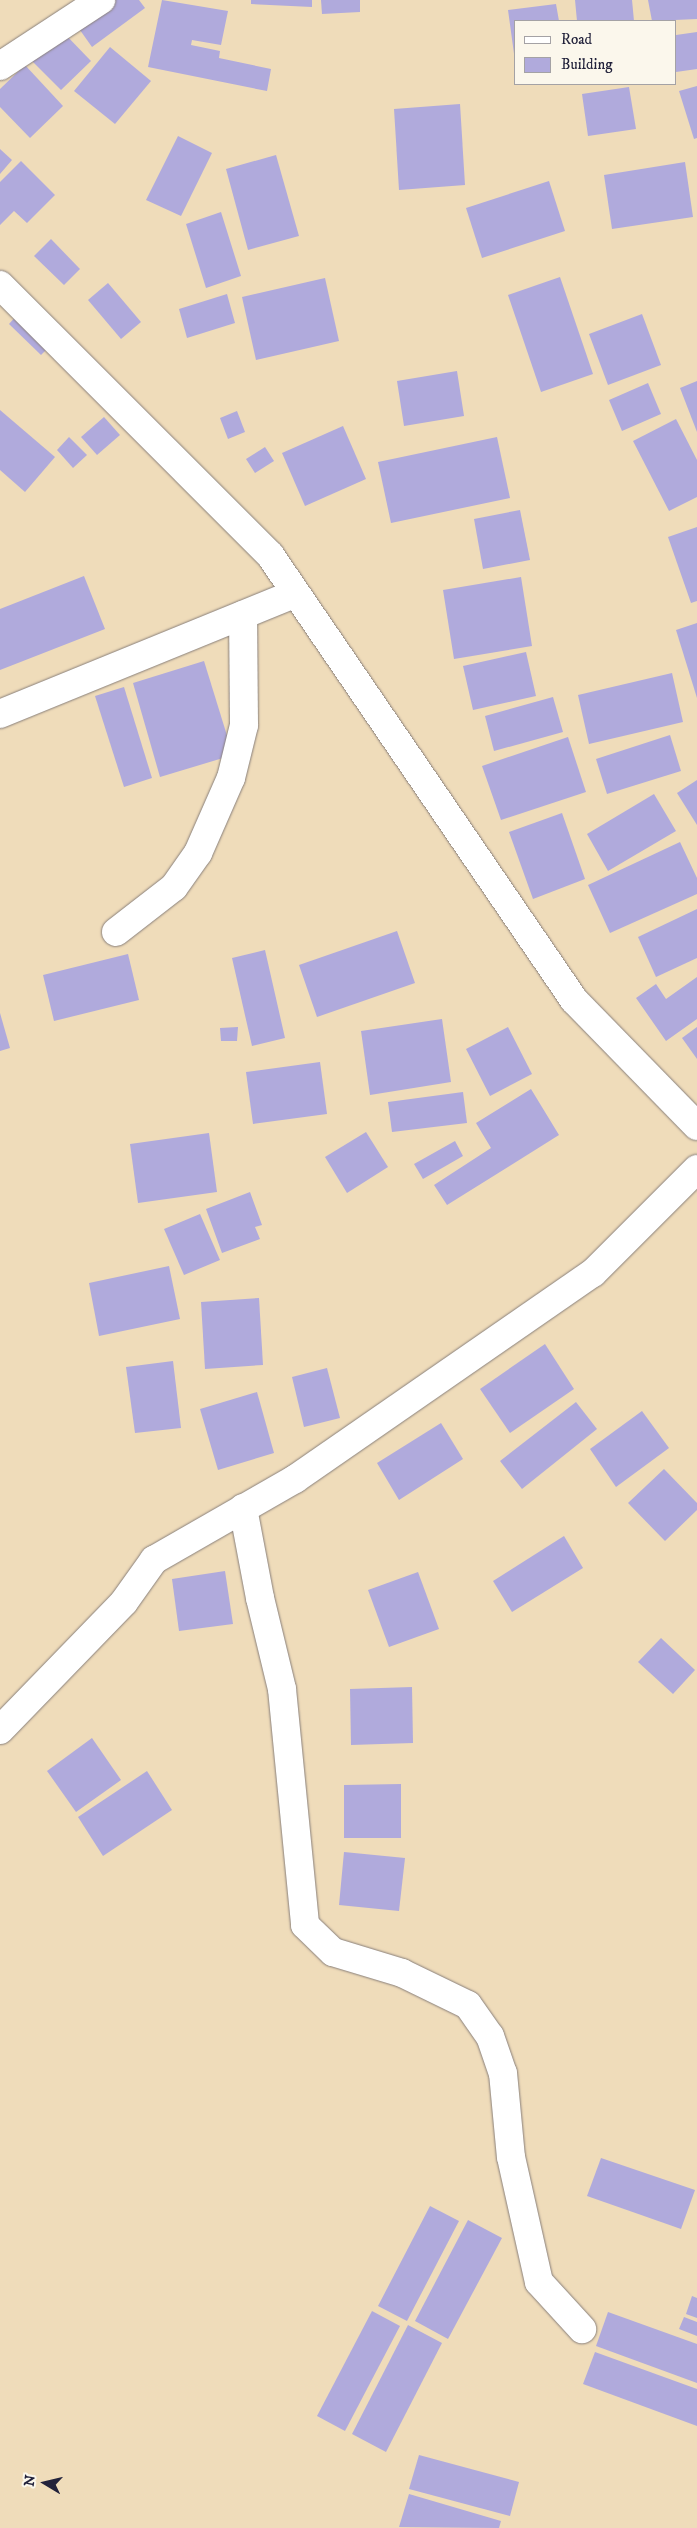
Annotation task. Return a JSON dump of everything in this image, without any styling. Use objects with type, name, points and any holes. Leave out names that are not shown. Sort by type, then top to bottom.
[{"type":"street","points":[[0,66],[101,0]]},
{"type":"street","points":[[0,285],[270,555],[294,594],[574,1000],[697,1126]]},
{"type":"street","points":[[0,714],[294,594]]},
{"type":"street","points":[[116,932],[174,887],[198,853],[231,778],[244,726],[243,615]]},
{"type":"street","points":[[0,1730],[124,1602],[154,1560],[295,1479],[593,1273],[697,1169]]},
{"type":"street","points":[[243,1508],[260,1598],[282,1690],[305,1925],[333,1952],[402,1973],[468,2005],[490,2036],[503,2073],[511,2157],[539,2282],[582,2329]]},
{"type":"building","points":[[106,0],[139,0],[145,8],[92,47],[75,23]]},
{"type":"building","points":[[162,0],[228,11],[221,45],[192,40],[191,45],[220,51],[219,58],[271,69],[267,91],[148,67]]},
{"type":"building","points":[[251,0],[312,0],[312,7],[251,4]]},
{"type":"building","points":[[321,0],[360,0],[360,12],[322,14]]},
{"type":"building","points":[[575,0],[632,0],[634,20],[577,20]]},
{"type":"building","points":[[648,0],[697,0],[697,19],[652,20]]},
{"type":"building","points":[[556,4],[559,20],[514,20],[514,54],[508,10]]},
{"type":"building","points":[[63,32],[91,61],[61,90],[32,61]]},
{"type":"building","points":[[697,32],[697,69],[677,72],[677,35]]},
{"type":"building","points":[[110,47],[151,81],[115,124],[74,91]]},
{"type":"building","points":[[25,65],[63,106],[30,138],[0,107],[0,89]]},
{"type":"building","points":[[697,86],[697,138],[694,139],[679,91]]},
{"type":"building","points":[[629,87],[636,129],[588,136],[582,94]]},
{"type":"building","points":[[460,104],[465,185],[399,190],[394,109]]},
{"type":"building","points":[[178,136],[212,153],[181,216],[146,200]]},
{"type":"building","points":[[0,149],[12,160],[0,174]]},
{"type":"building","points":[[276,155],[299,236],[248,250],[226,169]]},
{"type":"building","points":[[21,161],[55,195],[27,223],[14,211],[0,225],[0,182]]},
{"type":"building","points":[[685,162],[693,217],[612,229],[604,175]]},
{"type":"building","points":[[549,181],[565,231],[482,258],[466,208]]},
{"type":"building","points":[[221,212],[241,276],[206,288],[186,224]]},
{"type":"building","points":[[51,239],[80,269],[64,285],[34,256]]},
{"type":"building","points":[[560,277],[593,374],[541,392],[508,295]]},
{"type":"building","points":[[325,278],[339,341],[256,360],[242,297]]},
{"type":"building","points":[[108,283],[141,322],[121,339],[88,300]]},
{"type":"building","points":[[227,294],[235,323],[187,338],[179,309]]},
{"type":"building","points":[[18,314],[51,345],[41,355],[9,324]]},
{"type":"building","points":[[642,314],[661,365],[608,385],[589,334]]},
{"type":"building","points":[[457,371],[464,416],[404,426],[397,381]]},
{"type":"building","points":[[697,381],[697,432],[680,388]]},
{"type":"building","points":[[648,383],[661,414],[622,431],[609,400]]},
{"type":"building","points":[[0,410],[55,457],[25,492],[0,470]]},
{"type":"building","points":[[237,411],[245,432],[228,439],[220,418]]},
{"type":"building","points":[[104,417],[120,435],[97,455],[81,437]]},
{"type":"building","points":[[676,419],[697,460],[697,497],[669,511],[633,441]]},
{"type":"building","points":[[343,426],[366,479],[305,506],[282,453]]},
{"type":"building","points":[[69,437],[87,455],[73,468],[57,450]]},
{"type":"building","points":[[497,437],[510,498],[391,523],[378,462]]},
{"type":"building","points":[[265,447],[274,461],[255,473],[246,459]]},
{"type":"building","points":[[520,510],[530,560],[483,569],[474,519]]},
{"type":"building","points":[[697,527],[697,601],[691,603],[668,537]]},
{"type":"building","points":[[84,576],[105,629],[0,670],[0,609]]},
{"type":"building","points":[[521,577],[532,646],[454,659],[443,590]]},
{"type":"building","points":[[697,623],[697,698],[676,630]]},
{"type":"building","points":[[526,652],[536,696],[473,710],[463,666]]},
{"type":"building","points":[[204,661],[233,755],[160,777],[133,683]]},
{"type":"building","points":[[672,673],[683,722],[589,744],[578,695]]},
{"type":"building","points":[[124,687],[152,778],[124,787],[95,696]]},
{"type":"building","points":[[553,697],[563,732],[494,751],[485,716]]},
{"type":"building","points":[[670,735],[681,771],[607,794],[596,759]]},
{"type":"building","points":[[568,737],[586,792],[501,820],[482,766]]},
{"type":"building","points":[[697,780],[697,825],[677,793]]},
{"type":"building","points":[[654,794],[676,831],[608,871],[587,834]]},
{"type":"building","points":[[562,813],[585,879],[533,899],[509,832]]},
{"type":"building","points":[[680,842],[697,878],[697,894],[610,933],[588,885]]},
{"type":"building","points":[[697,909],[697,958],[656,977],[638,937]]},
{"type":"building","points":[[397,931],[415,983],[317,1017],[299,965]]},
{"type":"building","points":[[265,950],[285,1038],[252,1046],[232,958]]},
{"type":"building","points":[[128,954],[139,1000],[54,1021],[43,975]]},
{"type":"building","points":[[697,977],[697,1019],[666,1041],[636,998],[656,984],[666,999]]},
{"type":"building","points":[[0,1013],[10,1048],[0,1051]]},
{"type":"building","points":[[442,1019],[451,1082],[370,1095],[361,1031]]},
{"type":"building","points":[[238,1027],[237,1041],[221,1041],[220,1028]]},
{"type":"building","points":[[508,1027],[532,1074],[490,1096],[466,1049]]},
{"type":"building","points":[[697,1027],[697,1059],[682,1038]]},
{"type":"building","points":[[320,1062],[327,1114],[253,1124],[246,1072]]},
{"type":"building","points":[[531,1089],[559,1135],[447,1205],[434,1185],[491,1148],[476,1123]]},
{"type":"building","points":[[463,1092],[467,1123],[392,1132],[388,1102]]},
{"type":"building","points":[[366,1132],[388,1167],[347,1193],[325,1157]]},
{"type":"building","points":[[209,1133],[217,1192],[138,1203],[130,1144]]},
{"type":"building","points":[[455,1141],[463,1156],[423,1179],[414,1164]]},
{"type":"building","points":[[250,1192],[262,1225],[255,1227],[260,1239],[222,1253],[206,1209]]},
{"type":"building","points":[[200,1214],[220,1260],[184,1275],[164,1229]]},
{"type":"building","points":[[169,1266],[180,1319],[99,1336],[89,1283]]},
{"type":"building","points":[[259,1298],[263,1365],[205,1369],[201,1302]]},
{"type":"building","points":[[545,1344],[574,1389],[510,1433],[480,1389]]},
{"type":"building","points":[[173,1361],[181,1428],[135,1433],[126,1367]]},
{"type":"building","points":[[327,1368],[340,1418],[304,1427],[292,1377]]},
{"type":"building","points":[[257,1392],[274,1453],[218,1470],[200,1409]]},
{"type":"building","points":[[576,1402],[597,1429],[522,1489],[500,1461]]},
{"type":"building","points":[[642,1411],[669,1448],[616,1487],[590,1449]]},
{"type":"building","points":[[441,1423],[463,1459],[399,1500],[377,1463]]},
{"type":"building","points":[[664,1469],[697,1503],[697,1510],[665,1541],[628,1503]]},
{"type":"building","points":[[564,1536],[583,1568],[512,1612],[493,1581]]},
{"type":"building","points":[[225,1571],[233,1624],[179,1631],[172,1579]]},
{"type":"building","points":[[418,1572],[439,1629],[389,1647],[368,1590]]},
{"type":"building","points":[[661,1638],[695,1670],[673,1694],[638,1662]]},
{"type":"building","points":[[412,1687],[413,1743],[351,1745],[350,1689]]},
{"type":"building","points":[[92,1738],[121,1780],[76,1812],[47,1771]]},
{"type":"building","points":[[147,1771],[172,1810],[103,1856],[78,1817]]},
{"type":"building","points":[[401,1784],[401,1838],[344,1838],[344,1785]]},
{"type":"building","points":[[344,1852],[405,1858],[399,1911],[339,1905]]},
{"type":"building","points":[[601,2158],[695,2190],[681,2229],[587,2196]]},
{"type":"building","points":[[430,2206],[459,2221],[407,2321],[378,2306]]},
{"type":"building","points":[[468,2220],[502,2238],[448,2339],[415,2321]]},
{"type":"building","points":[[692,2296],[697,2298],[697,2318],[686,2314]]},
{"type":"building","points":[[372,2311],[400,2326],[345,2431],[317,2416]]},
{"type":"building","points":[[608,2312],[697,2344],[697,2383],[596,2346]]},
{"type":"building","points":[[684,2317],[697,2322],[697,2336],[679,2329]]},
{"type":"building","points":[[408,2325],[442,2343],[386,2452],[352,2434]]},
{"type":"building","points":[[595,2352],[697,2389],[697,2426],[583,2384]]},
{"type":"building","points":[[419,2455],[519,2482],[510,2516],[409,2489]]},
{"type":"building","points":[[409,2494],[501,2521],[499,2528],[399,2527]]}]
